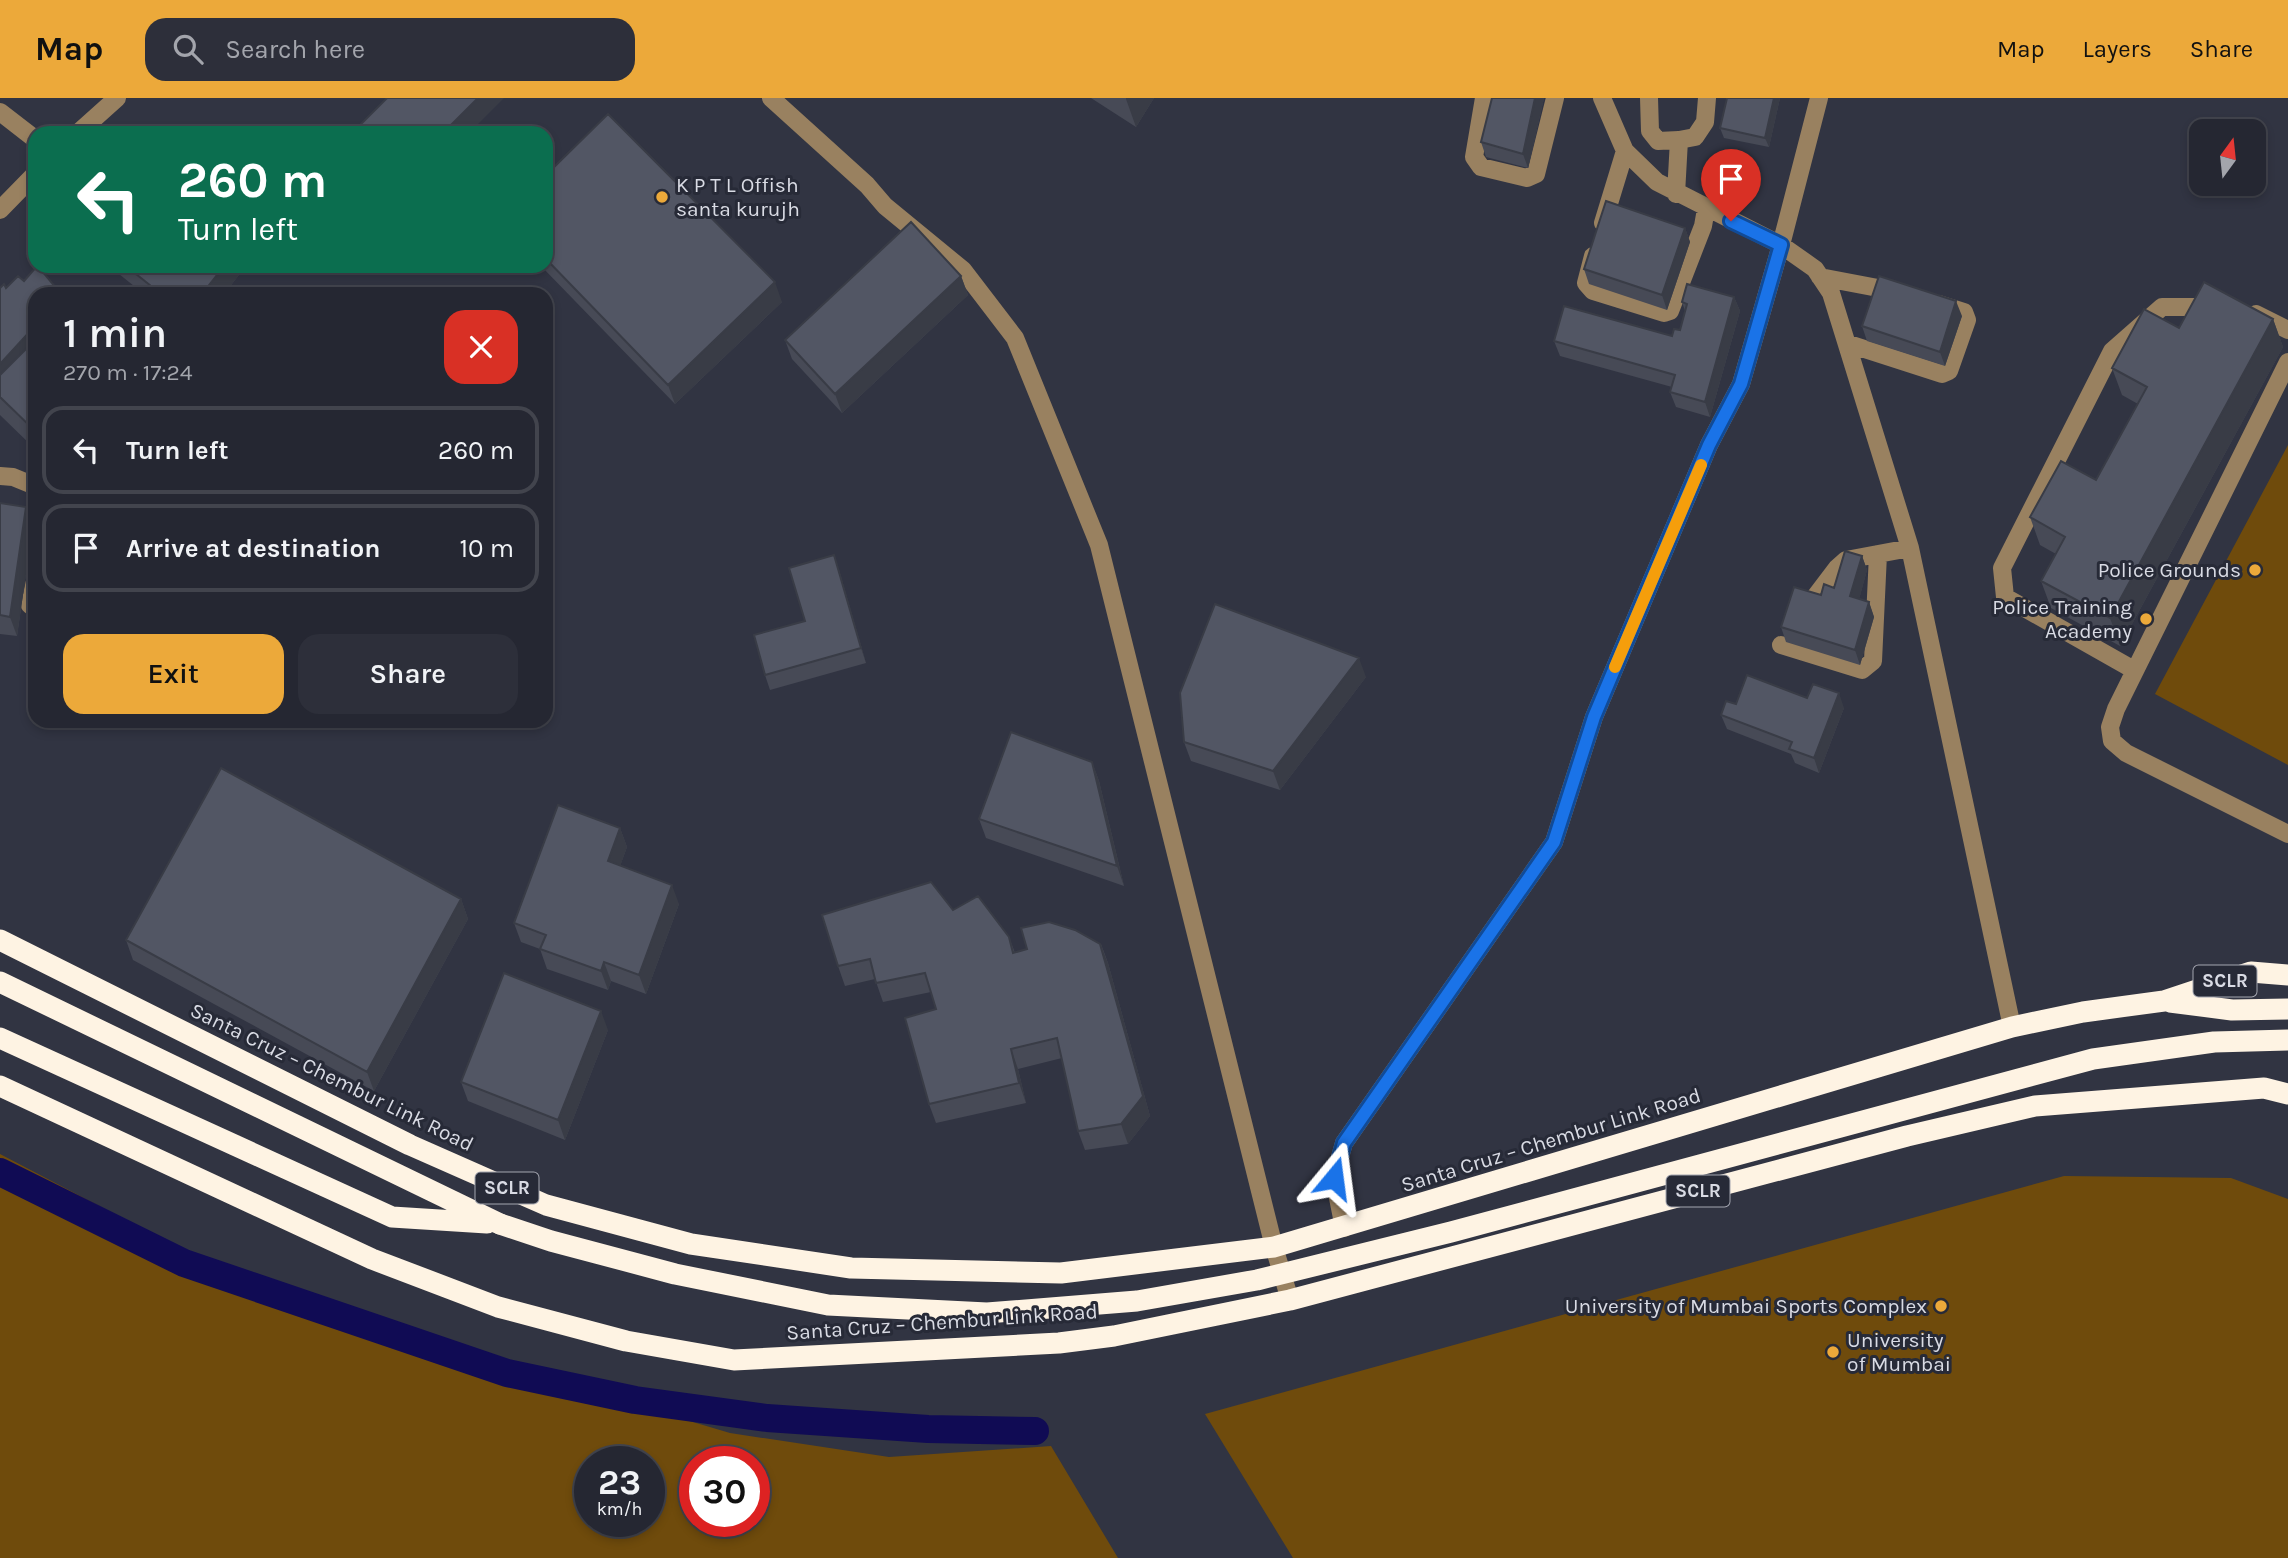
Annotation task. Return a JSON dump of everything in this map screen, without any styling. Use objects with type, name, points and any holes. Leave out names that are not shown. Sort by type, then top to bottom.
[{"type":"highway","name":"Santa Cruz – Chembur Link Road","points":[[0,940],[423,1151],[546,1205],[691,1244],[851,1268],[1061,1273],[1274,1247],[2012,1027],[2082,1012],[2164,1001],[2251,972],[2288,975]]},
{"type":"highway","points":[[0,982],[500,1224],[551,1241],[675,1274],[828,1305],[987,1312],[1137,1301],[1257,1280],[1451,1232],[2093,1059],[2214,1042],[2288,1040]]},
{"type":"highway","points":[[2164,1001],[2232,1010],[2288,1009]]},
{"type":"highway","points":[[0,1038],[392,1217],[500,1224]]},
{"type":"highway","name":"Santa Cruz – Chembur Link Road","points":[[0,1086],[372,1259],[498,1307],[626,1341],[734,1360],[1059,1343],[1114,1336],[1290,1300],[1907,1136],[2035,1106],[2264,1088],[2288,1094]]},
{"type":"street","points":[[86,126],[117,98]]},
{"type":"street","points":[[771,98],[867,185],[885,206],[963,270],[1015,338],[1099,545],[1274,1247],[1290,1300]]},
{"type":"street","points":[[1484,98],[1474,157],[1481,167],[1527,178],[1536,174],[1555,98]]},
{"type":"street","points":[[1602,98],[1625,151],[1657,182],[1781,245],[1815,269],[1831,293],[1849,344],[1910,548],[2012,1027]]},
{"type":"street","points":[[1649,98],[1650,131],[1658,141],[1695,136],[1705,122],[1707,98]]},
{"type":"street","points":[[1344,1228],[1334,1178],[1344,1143],[1554,842],[1594,717],[1709,445],[1741,384],[1819,98]]},
{"type":"street","points":[[0,112],[28,134]]},
{"type":"street","points":[[1676,194],[1679,140]]},
{"type":"street","points":[[1625,151],[1615,205],[1586,283],[1593,291],[1664,313],[1670,311],[1692,236],[1706,209]]},
{"type":"street","points":[[0,209],[28,181]]},
{"type":"street","points":[[1820,277],[1895,291],[1964,312],[1967,320],[1949,371],[1942,374],[1849,344]]},
{"type":"street","points":[[2134,670],[2006,597],[2002,568],[2112,351],[2162,307],[2239,308],[2288,330]]},
{"type":"street","points":[[2288,362],[2134,670],[2109,727],[2112,741],[2126,753],[2288,834]]},
{"type":"street","points":[[0,476],[13,477],[28,483]]},
{"type":"street","points":[[1815,597],[1846,560],[1910,548]]},
{"type":"street","points":[[1781,645],[1862,670],[1867,667],[1873,661],[1878,554]]},
{"type":"shaded area","name":"Police Grounds","points":[[2288,445],[2288,765],[2155,694]]},
{"type":"shaded area","points":[[0,1154],[275,1298],[730,1433],[889,1457],[1051,1446],[1118,1558],[0,1558]]},
{"type":"shaded area","name":"University of Mumbai Sports Complex","points":[[2064,1176],[2231,1178],[2288,1199],[2288,1558],[1293,1558],[1205,1414]]},
{"type":"building","points":[[387,98],[478,98],[450,126],[359,126]]},
{"type":"building","points":[[1492,98],[1535,98],[1523,154],[1481,142]]},
{"type":"building","points":[[1727,98],[1774,98],[1765,138],[1720,128]]},
{"type":"building","points":[[608,114],[775,282],[668,385],[553,266],[553,168]]},
{"type":"building","points":[[1606,201],[1685,228],[1662,295],[1584,269]]},
{"type":"building","points":[[911,222],[961,276],[835,394],[785,340]]},
{"type":"building","points":[[31,273],[44,273],[55,287],[28,287],[28,333],[0,364],[0,288],[4,284],[6,288],[18,276],[24,281]]},
{"type":"building","points":[[135,273],[218,273],[208,287],[152,287]]},
{"type":"building","points":[[1879,276],[1956,301],[1940,352],[1862,326]]},
{"type":"building","points":[[2204,282],[2273,319],[2110,618],[2041,581],[2065,537],[2030,517],[2061,461],[2096,480],[2147,387],[2112,368],[2144,309],[2179,328]]},
{"type":"building","points":[[1687,284],[1734,297],[1705,402],[1670,392],[1675,375],[1554,341],[1564,306],[1672,336],[1674,329],[1680,330],[1687,304],[1682,302]]},
{"type":"building","points":[[28,347],[28,424],[0,397],[0,375]]},
{"type":"building","points":[[0,503],[26,507],[10,617],[0,615]]},
{"type":"building","points":[[1845,551],[1862,556],[1850,596],[1869,602],[1855,650],[1781,627],[1794,587],[1821,595],[1824,584],[1834,588]]},
{"type":"building","points":[[834,555],[861,648],[765,675],[754,635],[805,621],[789,568]]},
{"type":"building","points":[[1215,604],[1359,658],[1273,771],[1184,742],[1180,693]]},
{"type":"building","points":[[1747,675],[1807,698],[1813,684],[1839,693],[1814,758],[1789,749],[1792,742],[1721,715],[1726,701],[1736,704]]},
{"type":"building","points":[[1011,732],[1092,762],[1117,866],[979,819]]},
{"type":"building","points":[[221,768],[461,899],[367,1072],[126,940]]},
{"type":"building","points":[[558,805],[620,828],[608,861],[672,885],[639,975],[604,962],[601,971],[540,949],[546,935],[514,923]]},
{"type":"building","points":[[931,882],[953,910],[978,896],[1009,937],[1013,953],[1027,949],[1021,928],[1049,922],[1075,930],[1100,944],[1143,1096],[1121,1124],[1078,1131],[1057,1038],[1011,1049],[1019,1083],[929,1104],[905,1018],[936,1009],[925,973],[876,983],[870,959],[838,966],[822,915]]},
{"type":"building","points":[[504,973],[601,1011],[558,1120],[461,1082]]},
{"type":"waterway","points":[[0,1172],[184,1263],[507,1373],[635,1400],[767,1418],[928,1429],[1035,1431]]},
{"type":"slow traffic","points":[[1615,667],[1701,465]]},
{"type":"place","name":"K P T L Offish santa kurujh","points":[[662,197]]},
{"type":"place","name":"Police Grounds","points":[[2255,570]]},
{"type":"place","name":"Police Training Academy","points":[[2146,619]]},
{"type":"place","name":"University of Mumbai Sports Complex","points":[[1941,1306]]},
{"type":"place","name":"University of Mumbai","points":[[1833,1352]]},
{"type":"route","points":[[1334,1178],[1344,1143],[1554,842],[1594,717],[1709,445],[1741,384],[1781,245],[1731,221]]}]
